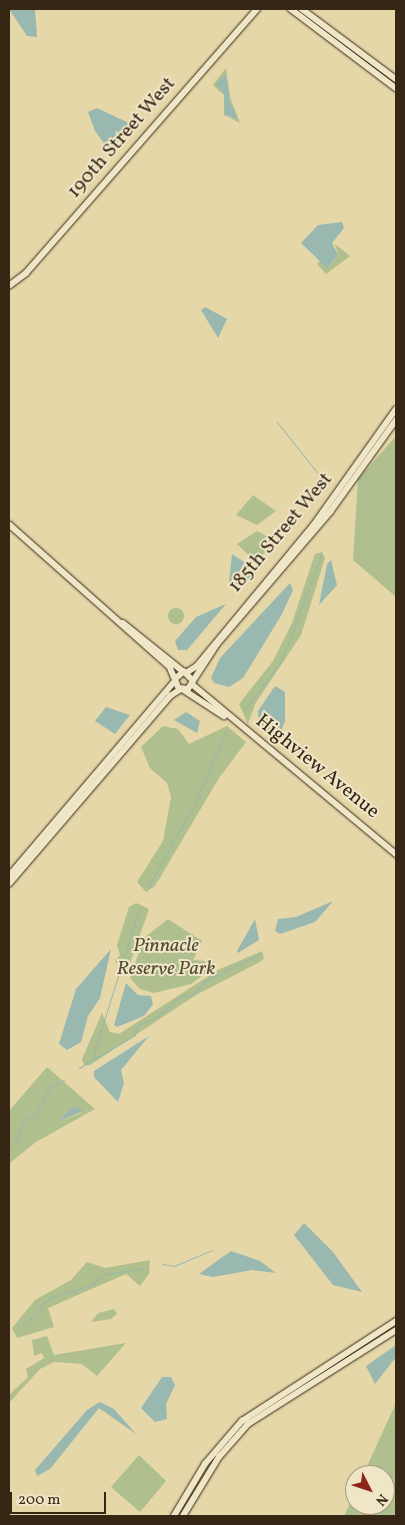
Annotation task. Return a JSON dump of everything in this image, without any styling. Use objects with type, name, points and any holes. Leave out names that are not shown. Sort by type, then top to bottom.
[{"type":"street","name":"190th Street West","points":[[9,286],[26,273],[257,9]]},
{"type":"street","points":[[290,9],[396,88]]},
{"type":"street","points":[[302,9],[396,79]]},
{"type":"street","name":"185th Street West","points":[[185,672],[197,666],[313,526],[396,409]]},
{"type":"street","name":"185th Street West","points":[[192,682],[217,644],[330,512],[396,420]]},
{"type":"street","name":"Highview Avenue","points":[[9,524],[170,667],[182,689],[239,724]]},
{"type":"street","name":"Highview Avenue","points":[[115,617],[185,672],[192,682],[239,724],[396,854]]},
{"type":"street","points":[[9,876],[176,680],[185,672]]},
{"type":"street","points":[[9,884],[168,698],[192,682]]},
{"type":"street","points":[[174,1516],[205,1464],[242,1421],[396,1321]]},
{"type":"street","points":[[183,1516],[216,1461],[240,1432],[268,1409],[350,1361],[396,1330]]},
{"type":"green space","points":[[226,68],[227,74],[217,86],[223,95],[213,85]]},
{"type":"green space","points":[[227,75],[230,97],[240,123],[226,116],[237,120],[227,91]]},
{"type":"green space","points":[[224,96],[226,116],[224,115]]},
{"type":"green space","points":[[335,244],[350,256],[326,274],[317,264],[321,260],[329,266],[338,255]]},
{"type":"green space","points":[[396,436],[396,597],[353,560],[358,479]]},
{"type":"green space","points":[[253,495],[276,511],[257,525],[236,515]]},
{"type":"green space","points":[[257,531],[277,542],[255,561],[237,544]]},
{"type":"green space","points":[[322,552],[325,558],[301,635],[255,704],[248,724],[239,704],[273,661],[292,623],[315,554]]},
{"type":"green space","points":[[173,608],[179,608],[184,613],[182,622],[173,624],[168,619],[168,613]]},
{"type":"green space","points":[[163,726],[178,729],[189,744],[227,726],[246,742],[219,778],[155,886],[146,892],[137,882],[163,841],[171,797],[167,783],[150,768],[141,747]]},
{"type":"green space","points":[[136,903],[149,909],[127,972],[115,962],[120,955],[117,945],[129,907]]},
{"type":"green space","name":"Pinnacle Reserve Park","points":[[168,919],[202,941],[193,960],[214,962],[214,967],[191,984],[154,993],[140,989],[130,978],[144,938]]},
{"type":"green space","points":[[262,951],[264,959],[258,963],[196,995],[90,1065],[84,1065],[82,1059],[102,1013],[110,1032],[119,1034],[218,970]]},
{"type":"green space","points":[[47,1067],[95,1109],[36,1142],[9,1164],[9,1111]],"holes":[[[76,1106],[81,1113],[58,1122],[68,1111]]]},
{"type":"green space","points":[[150,1260],[149,1274],[140,1286],[126,1274],[48,1308],[54,1327],[17,1338],[12,1328],[35,1300],[71,1280],[87,1262],[105,1268]]},
{"type":"green space","points":[[114,1309],[117,1314],[111,1319],[91,1322],[98,1313]]},
{"type":"green space","points":[[47,1336],[54,1355],[126,1343],[97,1376],[82,1364],[54,1362],[40,1369],[9,1403],[9,1395],[28,1377],[26,1369],[44,1358],[42,1353],[34,1356],[32,1340]]},
{"type":"green space","points":[[396,1403],[396,1516],[344,1516],[345,1514],[395,1515],[395,1465],[368,1465]]},
{"type":"green space","points":[[139,1455],[166,1481],[140,1512],[111,1487]]},
{"type":"water","points":[[9,9],[35,9],[37,37],[27,36]]},
{"type":"water","points":[[226,73],[230,101],[238,120],[225,115],[224,95],[216,85]]},
{"type":"water","points":[[97,108],[131,124],[114,147],[106,146],[95,131],[88,112]]},
{"type":"water","points":[[342,222],[344,228],[332,243],[338,255],[327,268],[301,243],[318,225]]},
{"type":"water","points":[[205,307],[227,319],[218,338],[201,310]]},
{"type":"water","points":[[232,554],[257,571],[238,592],[229,584]]},
{"type":"water","points":[[331,560],[337,585],[319,605],[327,564]]},
{"type":"water","points":[[290,583],[293,590],[282,614],[243,678],[229,687],[214,683],[211,678],[220,658]]},
{"type":"water","points":[[226,604],[187,650],[178,650],[175,641],[196,617]]},
{"type":"water","points":[[275,686],[285,692],[285,721],[278,739],[259,725],[258,711]]},
{"type":"water","points":[[106,707],[130,715],[115,734],[95,721]]},
{"type":"water","points":[[186,712],[200,721],[197,733],[174,720]]},
{"type":"water","points":[[333,901],[315,922],[280,934],[275,931],[278,919],[296,917]]},
{"type":"water","points":[[255,919],[259,940],[238,953],[237,951]]},
{"type":"water","points":[[111,949],[100,998],[88,1016],[81,1042],[67,1050],[59,1044],[76,989]]},
{"type":"water","points":[[126,983],[138,995],[151,996],[153,1004],[144,1016],[117,1027],[114,1025]]},
{"type":"water","points":[[149,1036],[121,1070],[124,1083],[118,1102],[94,1077],[94,1071]]},
{"type":"water","points":[[76,1106],[83,1111],[58,1122],[68,1111]]},
{"type":"water","points":[[304,1223],[333,1252],[362,1292],[333,1285],[294,1235]]},
{"type":"water","points":[[231,1251],[260,1261],[276,1273],[252,1270],[213,1277],[199,1274]]},
{"type":"water","points":[[396,1345],[396,1357],[375,1384],[366,1366]]},
{"type":"water","points":[[162,1377],[171,1377],[175,1385],[166,1404],[167,1419],[155,1422],[141,1408]]},
{"type":"water","points":[[100,1402],[114,1409],[136,1434],[99,1408],[50,1469],[37,1476],[35,1470],[87,1410]]},
{"type":"waterway","points":[[277,422],[320,476],[323,487]]},
{"type":"waterway","points":[[244,710],[281,662],[322,553]]},
{"type":"waterway","points":[[148,887],[193,807],[226,732]]},
{"type":"waterway","points":[[92,1059],[140,906]]},
{"type":"waterway","points":[[79,1068],[135,1035],[138,1025],[156,1017],[182,996],[194,994],[203,982],[262,953]]},
{"type":"waterway","points":[[9,1145],[17,1141],[22,1123],[37,1112],[49,1088],[64,1080]]},
{"type":"waterway","points":[[162,1264],[174,1266],[212,1250]]},
{"type":"waterway","points":[[19,1330],[49,1298],[88,1286],[106,1274],[143,1269]]}]
